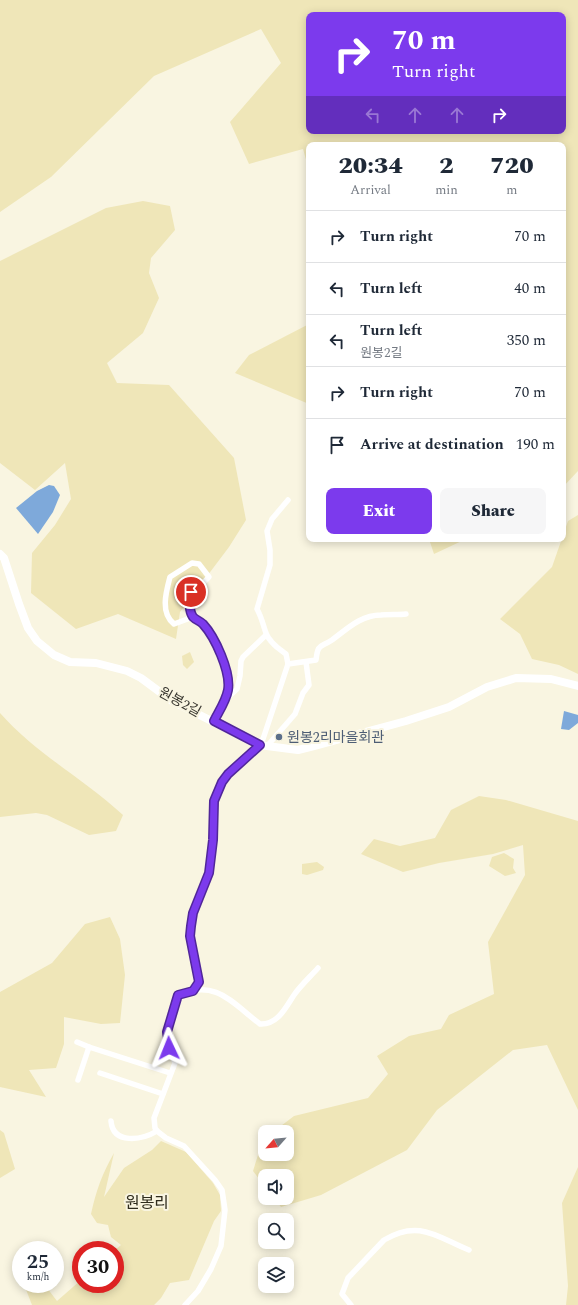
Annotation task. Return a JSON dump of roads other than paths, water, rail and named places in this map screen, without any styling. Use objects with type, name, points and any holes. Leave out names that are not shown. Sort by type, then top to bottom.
[{"type":"main road","name":"원봉2길","points":[[0,554],[4,558],[28,628],[36,641],[46,649],[62,660],[96,663],[127,671],[141,678],[172,701],[264,745],[298,750],[331,742],[449,707],[487,687],[516,678],[551,679],[578,686]]},
{"type":"street","points":[[264,745],[266,733],[288,664],[286,654],[266,635],[264,622],[257,609],[270,565],[270,550],[267,531],[272,519],[288,500]]},
{"type":"street","points":[[193,617],[174,624],[169,620],[165,607],[170,576],[192,563],[200,564],[208,578],[191,592],[190,604],[193,617],[203,625],[226,669],[228,689],[214,721]]},
{"type":"street","points":[[288,664],[316,660],[317,648],[330,641],[346,628],[361,620],[381,614],[406,614]]},
{"type":"street","points":[[224,701],[237,689],[241,661],[243,657],[266,635]]},
{"type":"street","points":[[193,991],[199,982],[190,936],[191,926],[193,913],[209,873],[213,840],[214,801],[222,782],[228,774],[264,745],[294,714],[303,693],[309,685],[306,662]]},
{"type":"street","points":[[185,1305],[205,1281],[221,1246],[224,1198],[222,1190],[215,1180],[184,1146],[166,1138],[157,1131],[154,1118],[175,1063],[169,1048],[167,1032],[174,1004],[178,995],[193,991],[211,990],[245,1010],[260,1024],[265,1024],[286,1010],[294,994],[318,968]]},
{"type":"street","points":[[77,1042],[170,1073]]},
{"type":"street","points":[[78,1080],[89,1047]]},
{"type":"street","points":[[100,1073],[163,1094]]},
{"type":"street","points":[[111,1121],[114,1130],[124,1138],[142,1139],[157,1131]]},
{"type":"street","points":[[351,1305],[342,1294],[348,1278],[384,1240],[390,1237],[412,1230],[426,1230],[469,1250]]},
{"type":"water","points":[[49,485],[54,486],[60,495],[53,512],[38,534],[16,508],[37,491]]},
{"type":"water","points":[[564,711],[578,715],[578,723],[569,730],[561,729]]},
{"type":"place","name":"원봉2리마을회관","points":[[279,737]]},
{"type":"district","name":"원봉리","points":[[147,1203]]}]
